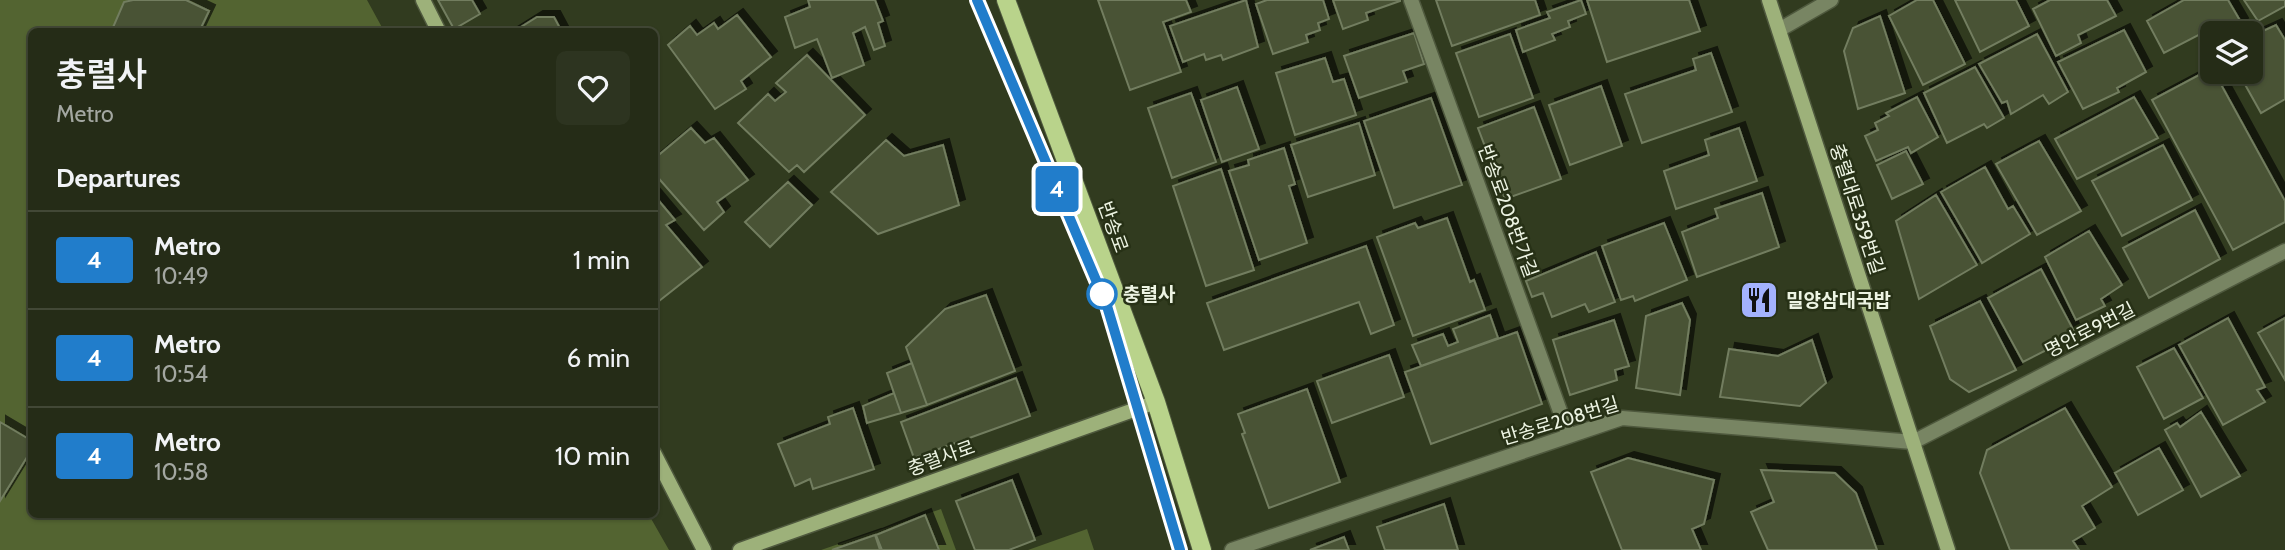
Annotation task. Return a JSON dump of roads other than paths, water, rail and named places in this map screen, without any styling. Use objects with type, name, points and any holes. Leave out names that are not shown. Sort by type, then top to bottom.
[{"type":"main road","name":"반송로","points":[[1006,0],[1156,402],[1202,550]]},
{"type":"street","points":[[422,0],[437,28]]},
{"type":"street","name":"반송로208번가길","points":[[1411,0],[1569,436]]},
{"type":"street","name":"충렬대로359번길","points":[[1769,0],[1948,550]]},
{"type":"street","points":[[1779,30],[1831,0]]},
{"type":"street","name":"명안로9번길","points":[[1913,442],[2285,251]]},
{"type":"street","name":"충렬사로","points":[[740,550],[1156,402]]},
{"type":"street","name":"반송로208번길","points":[[1232,550],[1622,418],[1913,442]]},
{"type":"street","points":[[658,461],[704,550]]},
{"type":"metro line","name":"4","points":[[977,0],[1107,306],[1180,550]]},
{"type":"place","name":"충렬사","points":[[1102,294]]},
{"type":"place","name":"밀양삼대국밥","points":[[1759,300]]}]
